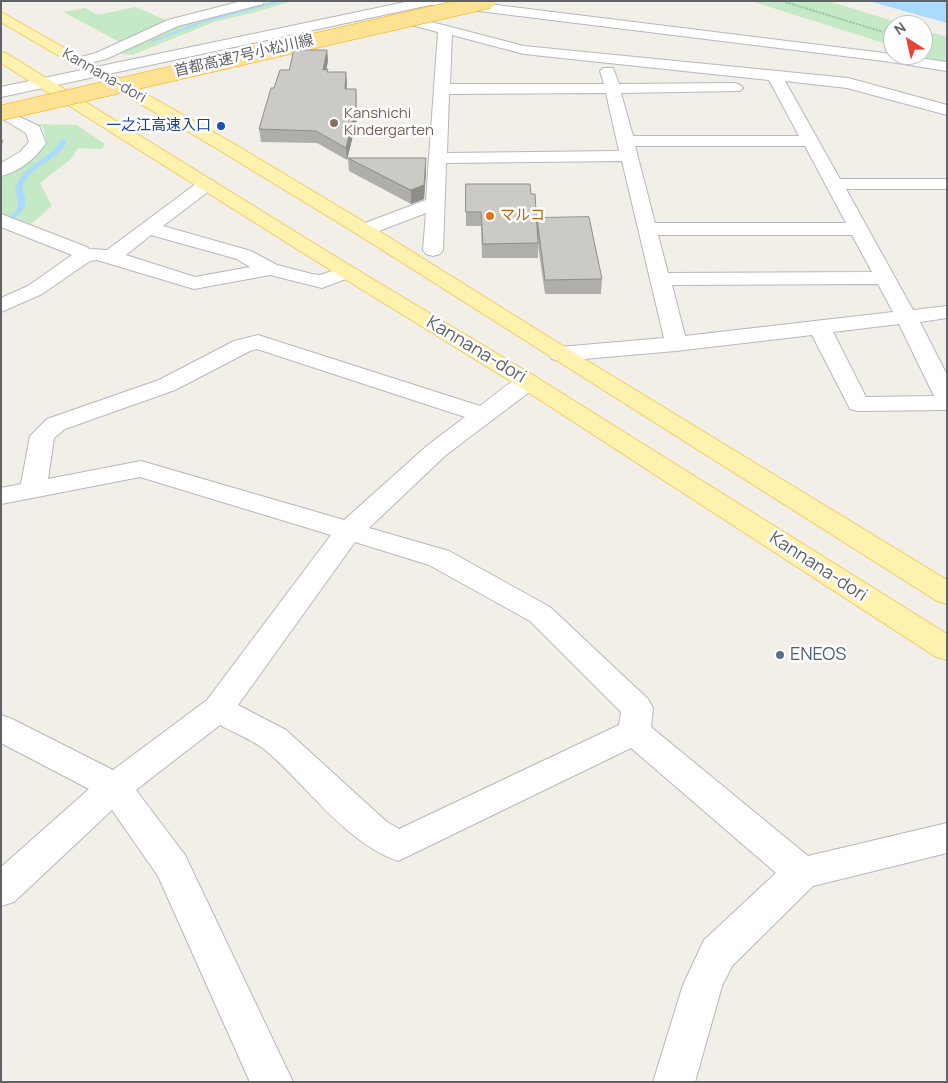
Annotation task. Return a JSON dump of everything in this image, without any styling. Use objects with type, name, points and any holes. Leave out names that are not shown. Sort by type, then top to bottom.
[{"type":"highway","name":"首都高速7号小松川線","points":[[1,97],[448,1]]},
{"type":"highway","name":"首都高速7号小松川線","points":[[4,116],[484,4]]},
{"type":"main road","name":"Kannana-dori","points":[[1,16],[364,230],[947,594]]},
{"type":"main road","name":"Kannana-dori","points":[[1,56],[12,71],[45,82],[76,101],[347,272],[528,382],[947,649]]},
{"type":"street","points":[[88,67],[101,56],[173,22],[258,1]]},
{"type":"street","points":[[1,92],[45,82],[88,67],[430,1],[484,4],[602,46],[779,82]]},
{"type":"street","points":[[4,116],[416,22],[484,4],[508,1]]},
{"type":"street","points":[[416,22],[524,50],[602,46],[884,57],[940,66],[947,83]]},
{"type":"street","points":[[434,250],[445,29]]},
{"type":"street","points":[[569,69],[602,46]]},
{"type":"street","points":[[602,46],[676,344]]},
{"type":"street","points":[[443,70],[462,70]]},
{"type":"street","points":[[779,82],[883,278],[906,316],[947,401],[858,404],[819,327]]},
{"type":"street","points":[[442,89],[612,89],[779,82],[848,83],[947,110]]},
{"type":"street","points":[[1,171],[26,156],[38,143],[33,130],[4,116]]},
{"type":"street","points":[[438,158],[810,141]]},
{"type":"street","points":[[110,257],[207,184]]},
{"type":"street","points":[[833,184],[947,184]]},
{"type":"street","points":[[364,230],[436,204]]},
{"type":"street","points":[[1,220],[80,251],[84,256]]},
{"type":"street","points":[[1,235],[20,227]]},
{"type":"street","points":[[147,228],[244,255],[270,269],[322,282],[347,272]]},
{"type":"street","points":[[647,229],[857,228]]},
{"type":"street","points":[[1,306],[35,290],[84,256],[97,254],[194,284],[270,269]]},
{"type":"street","points":[[659,279],[883,278]]},
{"type":"street","points":[[560,354],[676,344],[947,312]]},
{"type":"street","points":[[33,490],[40,458],[42,436],[56,424],[167,385],[242,346],[258,342],[482,416]]},
{"type":"street","points":[[1,890],[115,787],[218,709],[349,531],[437,450],[528,382]]},
{"type":"street","points":[[1,496],[141,469],[439,558],[540,614],[637,708],[634,732]]},
{"type":"street","points":[[218,709],[274,739],[375,832],[398,846],[634,732]]},
{"type":"street","points":[[1,728],[115,787],[172,866],[272,1082]]},
{"type":"street","points":[[634,732],[802,873]]},
{"type":"street","points":[[674,1082],[703,985],[718,953],[802,873],[947,838]]},
{"type":"path","points":[[782,1],[883,32]]},
{"type":"green space","points":[[273,1],[292,1],[214,22],[132,55],[115,53],[184,24]]},
{"type":"green space","points":[[751,1],[828,1],[883,18],[883,43]]},
{"type":"green space","points":[[136,7],[170,22],[120,42],[63,12],[85,8],[98,15]]},
{"type":"green space","points":[[933,33],[947,37],[947,64],[933,62]]},
{"type":"green space","points":[[37,124],[77,125],[105,144],[101,149],[78,148],[72,158],[40,183],[52,206],[31,224],[1,213],[1,177],[32,158],[47,143],[43,127]]},
{"type":"water","points":[[277,1],[284,1],[205,22],[153,42],[150,41],[202,21]]},
{"type":"water","points":[[868,1],[947,1],[947,23],[933,19],[933,15],[918,15]]},
{"type":"water","points":[[61,140],[67,140],[58,153],[31,173],[26,180],[22,188],[25,205],[22,211],[14,218],[10,216],[18,207],[15,189],[18,181],[29,168],[50,153]]},
{"type":"building","points":[[294,50],[327,50],[323,70],[328,69],[327,72],[346,72],[345,89],[356,89],[356,107],[346,148],[316,131],[259,129],[271,88],[274,88],[280,70],[289,70]]},
{"type":"building","points":[[348,158],[426,158],[424,185],[411,190]]},
{"type":"building","points":[[466,184],[530,184],[531,194],[535,194],[538,243],[483,244],[481,212],[466,212]]},
{"type":"building","points":[[589,217],[602,279],[545,280],[537,218]]},
{"type":"place","name":"Kanshichi Kindergarten","points":[[334,123]]},
{"type":"place","name":"一之江高速入口","points":[[221,126]]},
{"type":"place","name":"マルコ","points":[[490,216]]},
{"type":"place","name":"ENEOS","points":[[780,655]]}]
